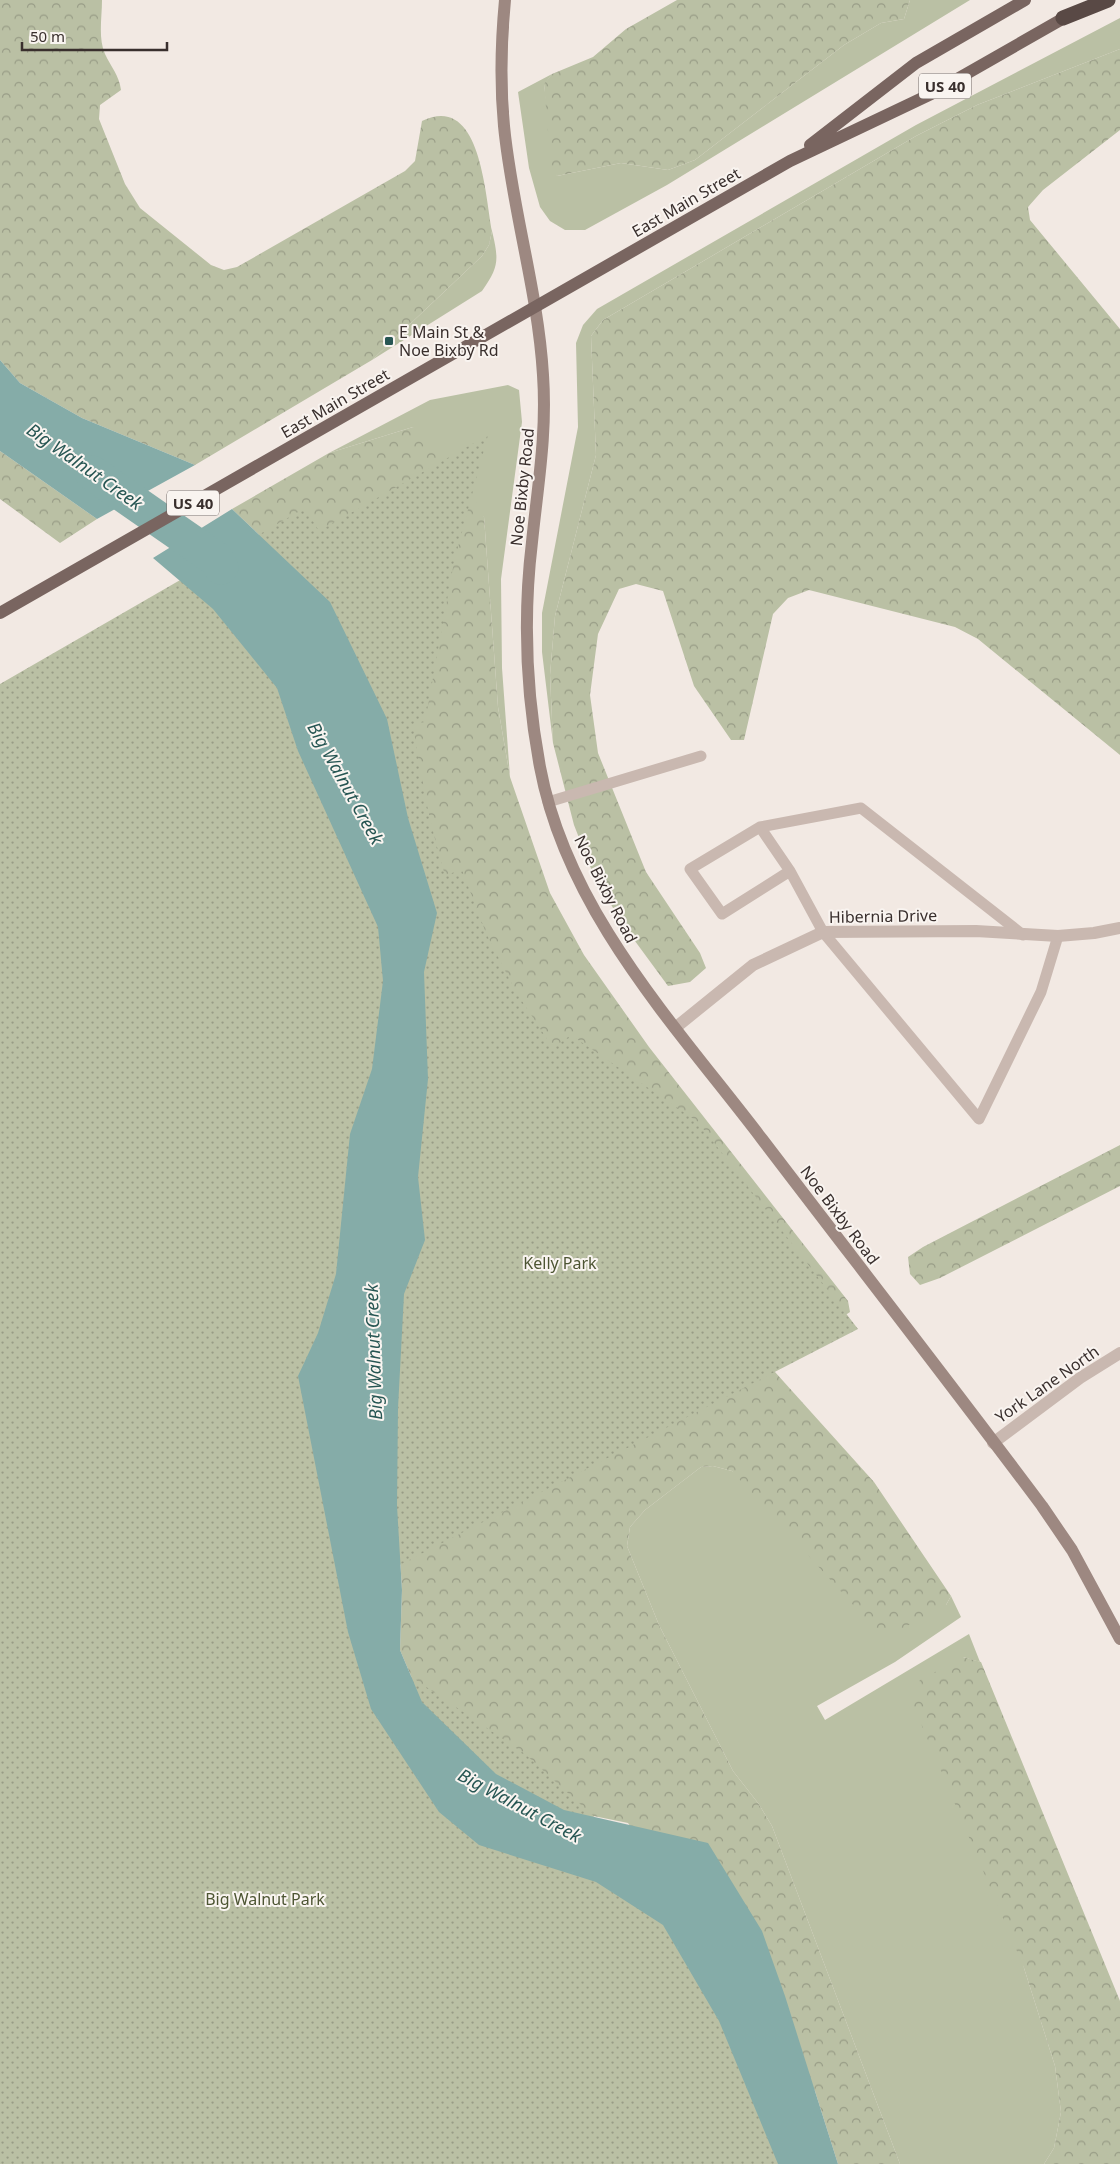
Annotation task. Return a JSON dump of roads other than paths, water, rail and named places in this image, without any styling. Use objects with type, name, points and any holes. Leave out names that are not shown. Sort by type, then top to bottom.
[{"type":"highway","points":[[1063,18],[1108,0]]},
{"type":"main road","name":"East Main Street","points":[[790,161],[916,63],[1025,0]]},
{"type":"main road","name":"East Main Street","points":[[0,613],[790,161],[931,94],[1095,0]]},
{"type":"street","name":"Noe Bixby Road","points":[[505,0],[501,56],[504,128],[541,343],[546,422],[532,540],[526,644],[535,736],[548,802],[563,842],[596,910],[636,977],[1042,1506],[1072,1550],[1120,1639]]},
{"type":"street","name":"Hibernia Drive","points":[[675,1028],[753,966],[822,932],[976,932],[1058,936],[1094,933],[1120,928]]},
{"type":"street","name":"York Lane North","points":[[993,1443],[1080,1378],[1120,1353]]},
{"type":"lane","points":[[548,802],[701,756]]},
{"type":"lane","points":[[790,871],[722,914],[690,869],[760,827],[860,808],[1022,935]]},
{"type":"lane","points":[[760,827],[790,871],[822,932],[980,1119],[1041,992],[1058,936]]},
{"type":"water","points":[[0,360],[20,383],[82,418],[195,465],[97,519],[0,451]]},
{"type":"water","points":[[232,509],[330,602],[387,719],[408,818],[437,913],[424,972],[428,1079],[418,1177],[425,1240],[404,1294],[398,1408],[397,1506],[402,1590],[400,1650],[422,1702],[496,1774],[564,1810],[708,1843],[762,1931],[785,1996],[838,2164],[778,2164],[719,2021],[663,1925],[596,1882],[479,1845],[439,1812],[371,1709],[348,1632],[298,1376],[318,1333],[336,1274],[350,1134],[372,1069],[383,981],[378,927],[298,751],[277,688],[213,609],[153,558]]},
{"type":"waterway","name":"Big Walnut Creek","points":[[92,473],[216,559],[221,567]]},
{"type":"place","name":"E Main St & Noe Bixby Rd","points":[[389,341]]},
{"type":"park label","name":"Kelly Park","points":[[560,1263]]},
{"type":"park label","name":"Big Walnut Park","points":[[265,1899]]}]
